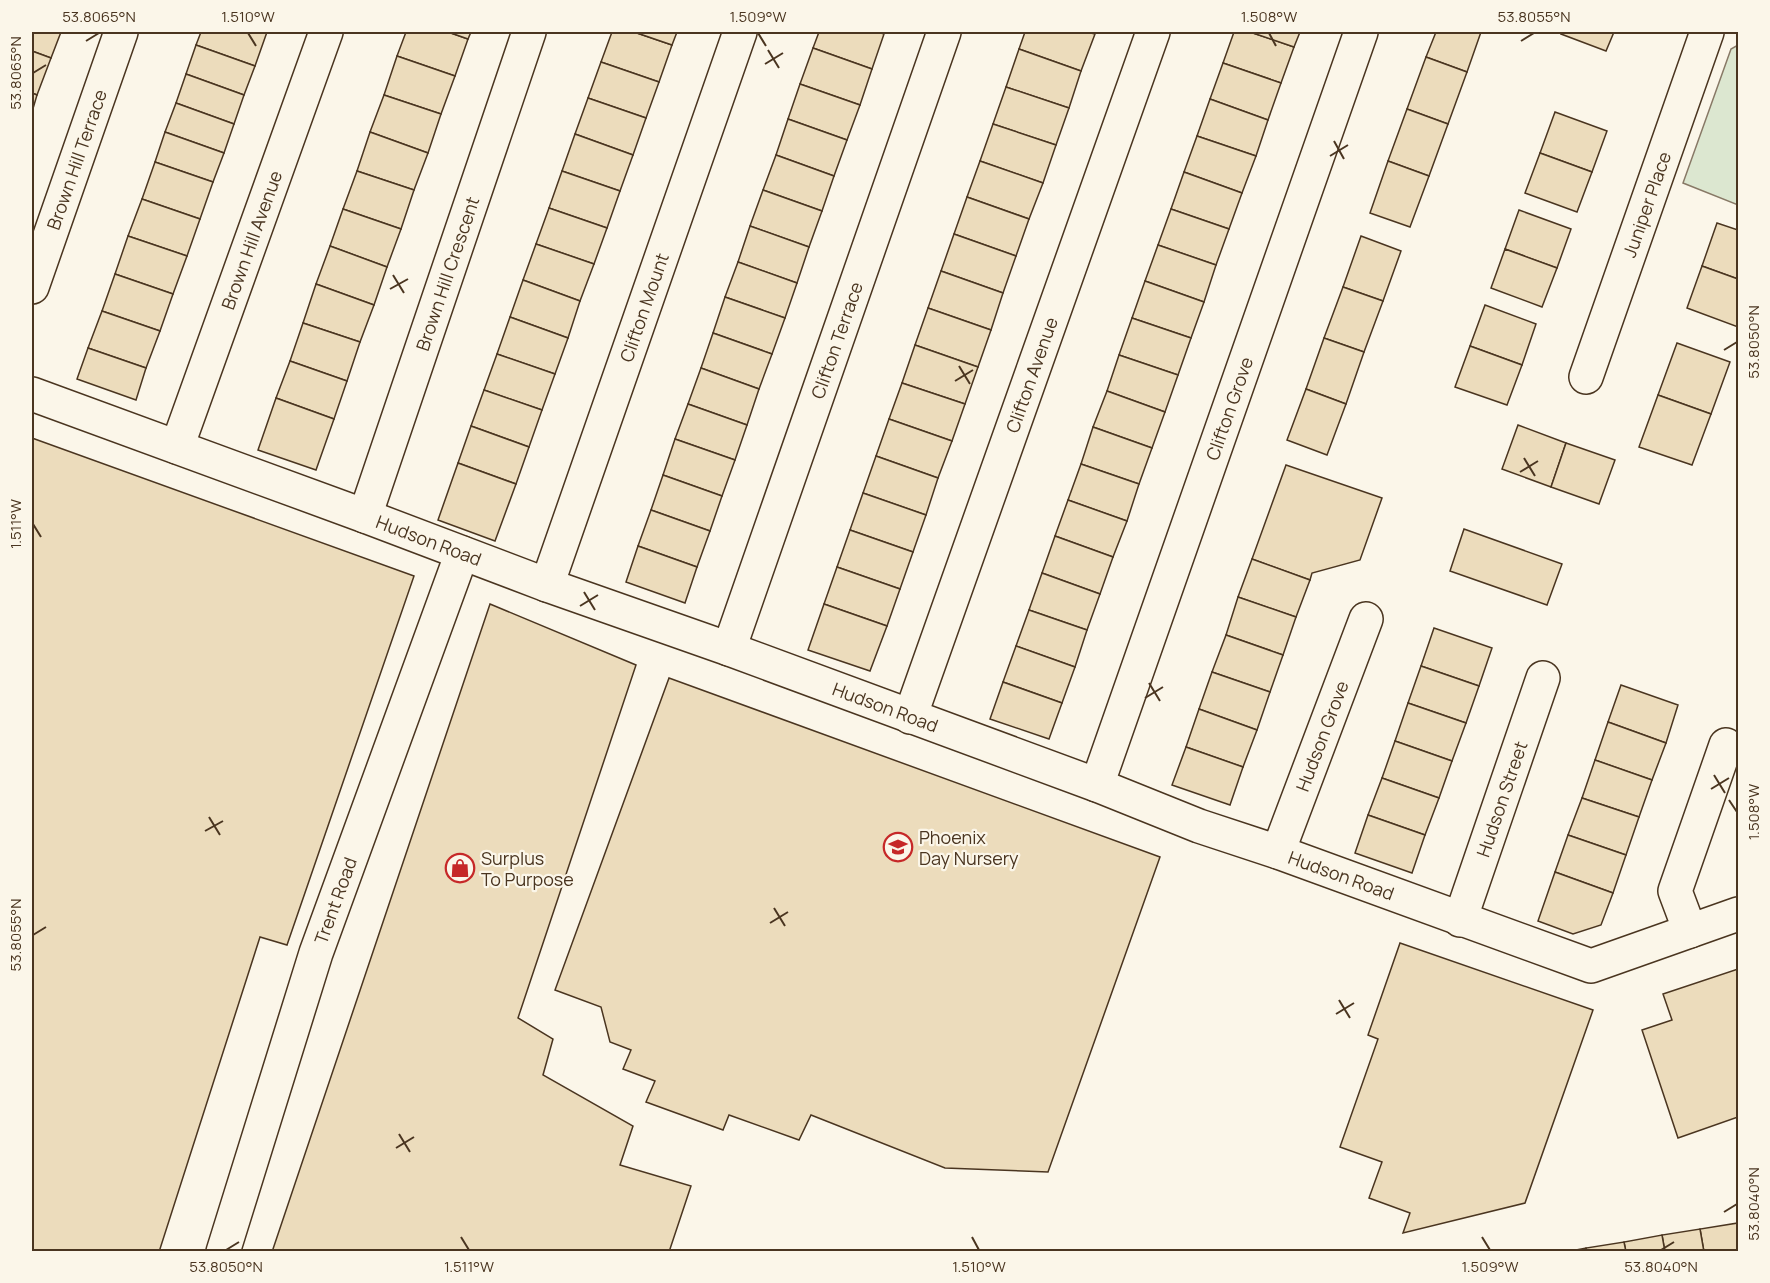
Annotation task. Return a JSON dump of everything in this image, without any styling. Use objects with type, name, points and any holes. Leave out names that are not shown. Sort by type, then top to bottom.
[{"type":"street","name":"Brown Hill Terrace","points":[[32,286],[121,32]]},
{"type":"street","name":"Brown Hill Avenue","points":[[177,447],[326,32]]},
{"type":"street","name":"Brown Hill Crescent","points":[[365,516],[529,32]]},
{"type":"street","name":"Clifton Mount","points":[[547,585],[740,32]]},
{"type":"street","name":"Clifton Terrace","points":[[729,649],[944,32]]},
{"type":"street","name":"Clifton Avenue","points":[[910,717],[1153,32]]},
{"type":"street","name":"Clifton Grove","points":[[1097,785],[1361,32]]},
{"type":"street","name":"Juniper Place","points":[[1586,377],[1707,32]]},
{"type":"street","name":"Hudson Road","points":[[32,394],[547,585],[729,649],[1097,785],[1199,826],[1278,852],[1591,966],[1738,914]]},
{"type":"street","name":"Trent Road","points":[[223,1251],[316,953],[462,553]]},
{"type":"street","name":"Hudson Grove","points":[[1278,852],[1366,619]]},
{"type":"street","name":"Hudson Street","points":[[1460,920],[1543,678]]},
{"type":"street","points":[[1690,931],[1675,891],[1726,745]]},
{"type":"green space","points":[[1738,45],[1738,205],[1683,183],[1731,49]]},
{"type":"building","points":[[32,32],[61,32],[51,58],[32,51]]},
{"type":"building","points":[[201,32],[267,32],[255,66],[196,45]]},
{"type":"building","points":[[406,32],[448,32],[468,39],[455,76],[397,56]]},
{"type":"building","points":[[448,32],[471,32],[468,39]]},
{"type":"building","points":[[612,32],[634,32],[672,45],[659,82],[601,62]]},
{"type":"building","points":[[634,32],[677,32],[672,45]]},
{"type":"building","points":[[819,32],[878,32],[884,34],[872,69],[813,48]]},
{"type":"building","points":[[1025,32],[1095,34],[1081,71],[1019,49]]},
{"type":"building","points":[[1234,32],[1250,32],[1294,47],[1281,83],[1223,63]]},
{"type":"building","points":[[1250,32],[1300,32],[1294,47]]},
{"type":"building","points":[[1436,32],[1481,32],[1467,72],[1426,57]]},
{"type":"building","points":[[1562,32],[1614,32],[1606,51],[1561,34]]},
{"type":"building","points":[[196,45],[255,66],[244,95],[186,74]]},
{"type":"building","points":[[813,48],[872,69],[860,105],[800,84]]},
{"type":"building","points":[[1019,49],[1081,71],[1069,108],[1006,87]]},
{"type":"building","points":[[32,51],[51,58],[37,95],[32,93]]},
{"type":"building","points":[[397,56],[455,76],[441,114],[384,95]]},
{"type":"building","points":[[1426,57],[1467,72],[1448,124],[1407,109]]},
{"type":"building","points":[[601,62],[659,82],[646,118],[588,98]]},
{"type":"building","points":[[1223,63],[1281,83],[1268,120],[1210,99]]},
{"type":"building","points":[[186,74],[244,95],[234,124],[176,103]]},
{"type":"building","points":[[800,84],[860,105],[847,140],[788,119]]},
{"type":"building","points":[[1006,87],[1069,108],[1056,145],[993,124]]},
{"type":"building","points":[[32,93],[37,95],[32,112]]},
{"type":"building","points":[[384,95],[441,114],[428,153],[370,132]]},
{"type":"building","points":[[588,98],[646,118],[633,155],[575,134]]},
{"type":"building","points":[[1210,99],[1268,120],[1256,156],[1197,136]]},
{"type":"building","points":[[176,103],[234,124],[224,153],[165,132]]},
{"type":"building","points":[[1407,109],[1448,124],[1429,176],[1388,161]]},
{"type":"building","points":[[1555,112],[1607,131],[1592,172],[1540,153]]},
{"type":"building","points":[[788,119],[847,140],[834,176],[776,155]]},
{"type":"building","points":[[993,124],[1056,145],[1043,183],[980,161]]},
{"type":"building","points":[[165,132],[224,153],[213,182],[155,162]]},
{"type":"building","points":[[370,132],[428,153],[414,190],[357,171]]},
{"type":"building","points":[[575,134],[633,155],[620,191],[562,171]]},
{"type":"building","points":[[1197,136],[1256,156],[1242,193],[1184,172]]},
{"type":"building","points":[[1540,153],[1592,172],[1577,212],[1525,193]]},
{"type":"building","points":[[776,155],[834,176],[822,211],[763,190]]},
{"type":"building","points":[[980,161],[1043,183],[1029,219],[967,197]]},
{"type":"building","points":[[1388,161],[1429,176],[1410,227],[1370,213]]},
{"type":"building","points":[[155,162],[213,182],[200,219],[142,199]]},
{"type":"building","points":[[357,171],[414,190],[401,229],[343,209]]},
{"type":"building","points":[[562,171],[620,191],[607,228],[549,208]]},
{"type":"building","points":[[1184,172],[1242,193],[1229,229],[1171,209]]},
{"type":"building","points":[[763,190],[822,211],[809,247],[750,226]]},
{"type":"building","points":[[967,197],[1029,219],[1016,256],[954,234]]},
{"type":"building","points":[[142,199],[200,219],[187,256],[128,236]]},
{"type":"building","points":[[549,208],[607,228],[594,264],[536,244]]},
{"type":"building","points":[[343,209],[401,229],[387,267],[330,246]]},
{"type":"building","points":[[1171,209],[1229,229],[1216,265],[1158,245]]},
{"type":"building","points":[[1519,210],[1571,229],[1557,268],[1505,249]]},
{"type":"building","points":[[1717,223],[1738,230],[1738,279],[1702,266]]},
{"type":"building","points":[[750,226],[809,247],[797,283],[738,262]]},
{"type":"building","points":[[954,234],[1016,256],[1003,293],[941,271]]},
{"type":"building","points":[[128,236],[187,256],[173,294],[115,274]]},
{"type":"building","points":[[1361,236],[1401,251],[1383,301],[1343,287]]},
{"type":"building","points":[[536,244],[594,264],[580,301],[523,280]]},
{"type":"building","points":[[1158,245],[1216,265],[1204,302],[1145,281]]},
{"type":"building","points":[[330,246],[387,267],[374,305],[316,284]]},
{"type":"building","points":[[1505,249],[1557,268],[1542,307],[1491,288]]},
{"type":"building","points":[[738,262],[797,283],[785,318],[725,297]]},
{"type":"building","points":[[1702,266],[1738,279],[1738,327],[1687,308]]},
{"type":"building","points":[[941,271],[1003,293],[991,330],[928,308]]},
{"type":"building","points":[[115,274],[173,294],[160,331],[102,311]]},
{"type":"building","points":[[523,280],[580,301],[568,338],[510,317]]},
{"type":"building","points":[[1145,281],[1204,302],[1191,338],[1132,318]]},
{"type":"building","points":[[316,284],[374,305],[360,342],[303,323]]},
{"type":"building","points":[[1343,287],[1383,301],[1364,352],[1324,338]]},
{"type":"building","points":[[725,297],[785,318],[772,354],[713,333]]},
{"type":"building","points":[[1485,305],[1536,324],[1522,365],[1470,346]]},
{"type":"building","points":[[928,308],[991,330],[978,367],[915,345]]},
{"type":"building","points":[[102,311],[160,331],[146,368],[88,348]]},
{"type":"building","points":[[510,317],[568,338],[555,374],[497,354]]},
{"type":"building","points":[[1132,318],[1191,338],[1178,375],[1119,355]]},
{"type":"building","points":[[303,323],[360,342],[347,381],[290,361]]},
{"type":"building","points":[[713,333],[772,354],[759,389],[701,368]]},
{"type":"building","points":[[1324,338],[1364,352],[1346,404],[1306,389]]},
{"type":"building","points":[[1677,343],[1730,362],[1711,414],[1658,395]]},
{"type":"building","points":[[915,345],[978,367],[965,404],[902,383]]},
{"type":"building","points":[[1470,346],[1522,365],[1507,405],[1455,387]]},
{"type":"building","points":[[88,348],[146,368],[136,400],[77,379]]},
{"type":"building","points":[[497,354],[555,374],[542,410],[484,390]]},
{"type":"building","points":[[1119,355],[1178,375],[1165,412],[1107,391]]},
{"type":"building","points":[[290,361],[347,381],[334,419],[276,398]]},
{"type":"building","points":[[701,368],[759,389],[747,425],[688,404]]},
{"type":"building","points":[[902,383],[965,404],[952,441],[889,419]]},
{"type":"building","points":[[1306,389],[1346,404],[1327,455],[1287,440]]},
{"type":"building","points":[[484,390],[542,410],[529,447],[471,426]]},
{"type":"building","points":[[1107,391],[1165,412],[1152,448],[1093,427]]},
{"type":"building","points":[[1658,395],[1711,414],[1692,465],[1639,447]]},
{"type":"building","points":[[276,398],[334,419],[316,470],[258,450]]},
{"type":"building","points":[[688,404],[747,425],[735,460],[675,439]]},
{"type":"building","points":[[889,419],[952,441],[938,478],[876,456]]},
{"type":"building","points":[[1518,425],[1566,443],[1551,487],[1502,469]]},
{"type":"building","points":[[471,426],[529,447],[516,484],[458,463]]},
{"type":"building","points":[[1093,427],[1152,448],[1139,484],[1081,464]]},
{"type":"building","points":[[32,438],[414,576],[287,945],[260,937],[159,1252],[32,1252]]},
{"type":"building","points":[[675,439],[735,460],[722,496],[663,475]]},
{"type":"building","points":[[1566,443],[1615,460],[1599,504],[1551,487]]},
{"type":"building","points":[[876,456],[938,478],[926,515],[863,493]]},
{"type":"building","points":[[458,463],[516,484],[495,541],[438,520]]},
{"type":"building","points":[[1081,464],[1139,484],[1127,521],[1068,500]]},
{"type":"building","points":[[1286,465],[1382,498],[1360,560],[1312,573],[1310,580],[1252,559]]},
{"type":"building","points":[[663,475],[722,496],[710,531],[651,510]]},
{"type":"building","points":[[863,493],[926,515],[913,552],[850,530]]},
{"type":"building","points":[[1068,500],[1127,521],[1113,557],[1055,536]]},
{"type":"building","points":[[651,510],[710,531],[697,567],[638,546]]},
{"type":"building","points":[[1464,529],[1562,564],[1547,605],[1450,571]]},
{"type":"building","points":[[850,530],[913,552],[900,589],[837,567]]},
{"type":"building","points":[[1055,536],[1113,557],[1100,594],[1042,573]]},
{"type":"building","points":[[638,546],[697,567],[685,603],[626,582]]},
{"type":"building","points":[[1252,559],[1310,580],[1296,617],[1238,597]]},
{"type":"building","points":[[837,567],[900,589],[887,626],[824,604]]},
{"type":"building","points":[[1042,573],[1100,594],[1087,630],[1029,610]]},
{"type":"building","points":[[1238,597],[1296,617],[1283,655],[1226,635]]},
{"type":"building","points":[[490,604],[636,665],[518,1018],[553,1039],[543,1075],[633,1126],[620,1165],[691,1186],[669,1252],[272,1252]]},
{"type":"building","points":[[824,604],[887,626],[870,671],[808,650]]},
{"type":"building","points":[[1029,610],[1087,630],[1075,667],[1016,646]]},
{"type":"building","points":[[1434,628],[1492,648],[1479,686],[1421,666]]},
{"type":"building","points":[[1226,635],[1283,655],[1270,692],[1212,672]]},
{"type":"building","points":[[1016,646],[1075,667],[1062,703],[1003,682]]},
{"type":"building","points":[[1421,666],[1479,686],[1466,723],[1408,703]]},
{"type":"building","points":[[1212,672],[1270,692],[1257,730],[1199,709]]},
{"type":"building","points":[[669,678],[1160,857],[1048,1172],[945,1168],[811,1115],[799,1140],[729,1115],[723,1130],[646,1102],[655,1081],[623,1069],[631,1050],[610,1042],[601,1007],[555,990]]},
{"type":"building","points":[[1003,682],[1062,703],[1049,739],[990,719]]},
{"type":"building","points":[[1621,685],[1678,705],[1666,743],[1608,722]]},
{"type":"building","points":[[1408,703],[1466,723],[1452,761],[1395,741]]},
{"type":"building","points":[[1199,709],[1257,730],[1243,767],[1186,747]]},
{"type":"building","points":[[1608,722],[1666,743],[1652,780],[1595,760]]},
{"type":"building","points":[[1395,741],[1452,761],[1439,798],[1382,778]]},
{"type":"building","points":[[1186,747],[1243,767],[1230,805],[1172,785]]},
{"type":"building","points":[[1595,760],[1652,780],[1639,817],[1582,798]]},
{"type":"building","points":[[1382,778],[1439,798],[1425,835],[1368,815]]},
{"type":"building","points":[[1582,798],[1639,817],[1626,855],[1568,835]]},
{"type":"building","points":[[1368,815],[1425,835],[1412,873],[1355,853]]},
{"type":"building","points":[[1568,835],[1626,855],[1613,893],[1555,872]]},
{"type":"building","points":[[1555,872],[1613,893],[1601,925],[1573,934],[1538,921]]},
{"type":"building","points":[[1400,943],[1593,1010],[1525,1203],[1403,1233],[1410,1213],[1369,1198],[1382,1162],[1340,1147],[1378,1039],[1368,1035]]},
{"type":"building","points":[[1738,969],[1738,1117],[1678,1138],[1642,1030],[1672,1020],[1663,994]]},
{"type":"building","points":[[1738,1223],[1738,1252],[1704,1252],[1700,1229]]},
{"type":"building","points":[[1700,1229],[1704,1252],[1665,1252],[1662,1235]]},
{"type":"building","points":[[1662,1235],[1665,1252],[1626,1252],[1624,1242]]},
{"type":"building","points":[[1624,1242],[1626,1252],[1587,1252],[1586,1248]]},
{"type":"building","points":[[1586,1248],[1587,1252],[1565,1252]]},
{"type":"place","name":"Phoenix Day Nursery","points":[[898,847]]},
{"type":"place","name":"Surplus To Purpose","points":[[460,868]]}]
